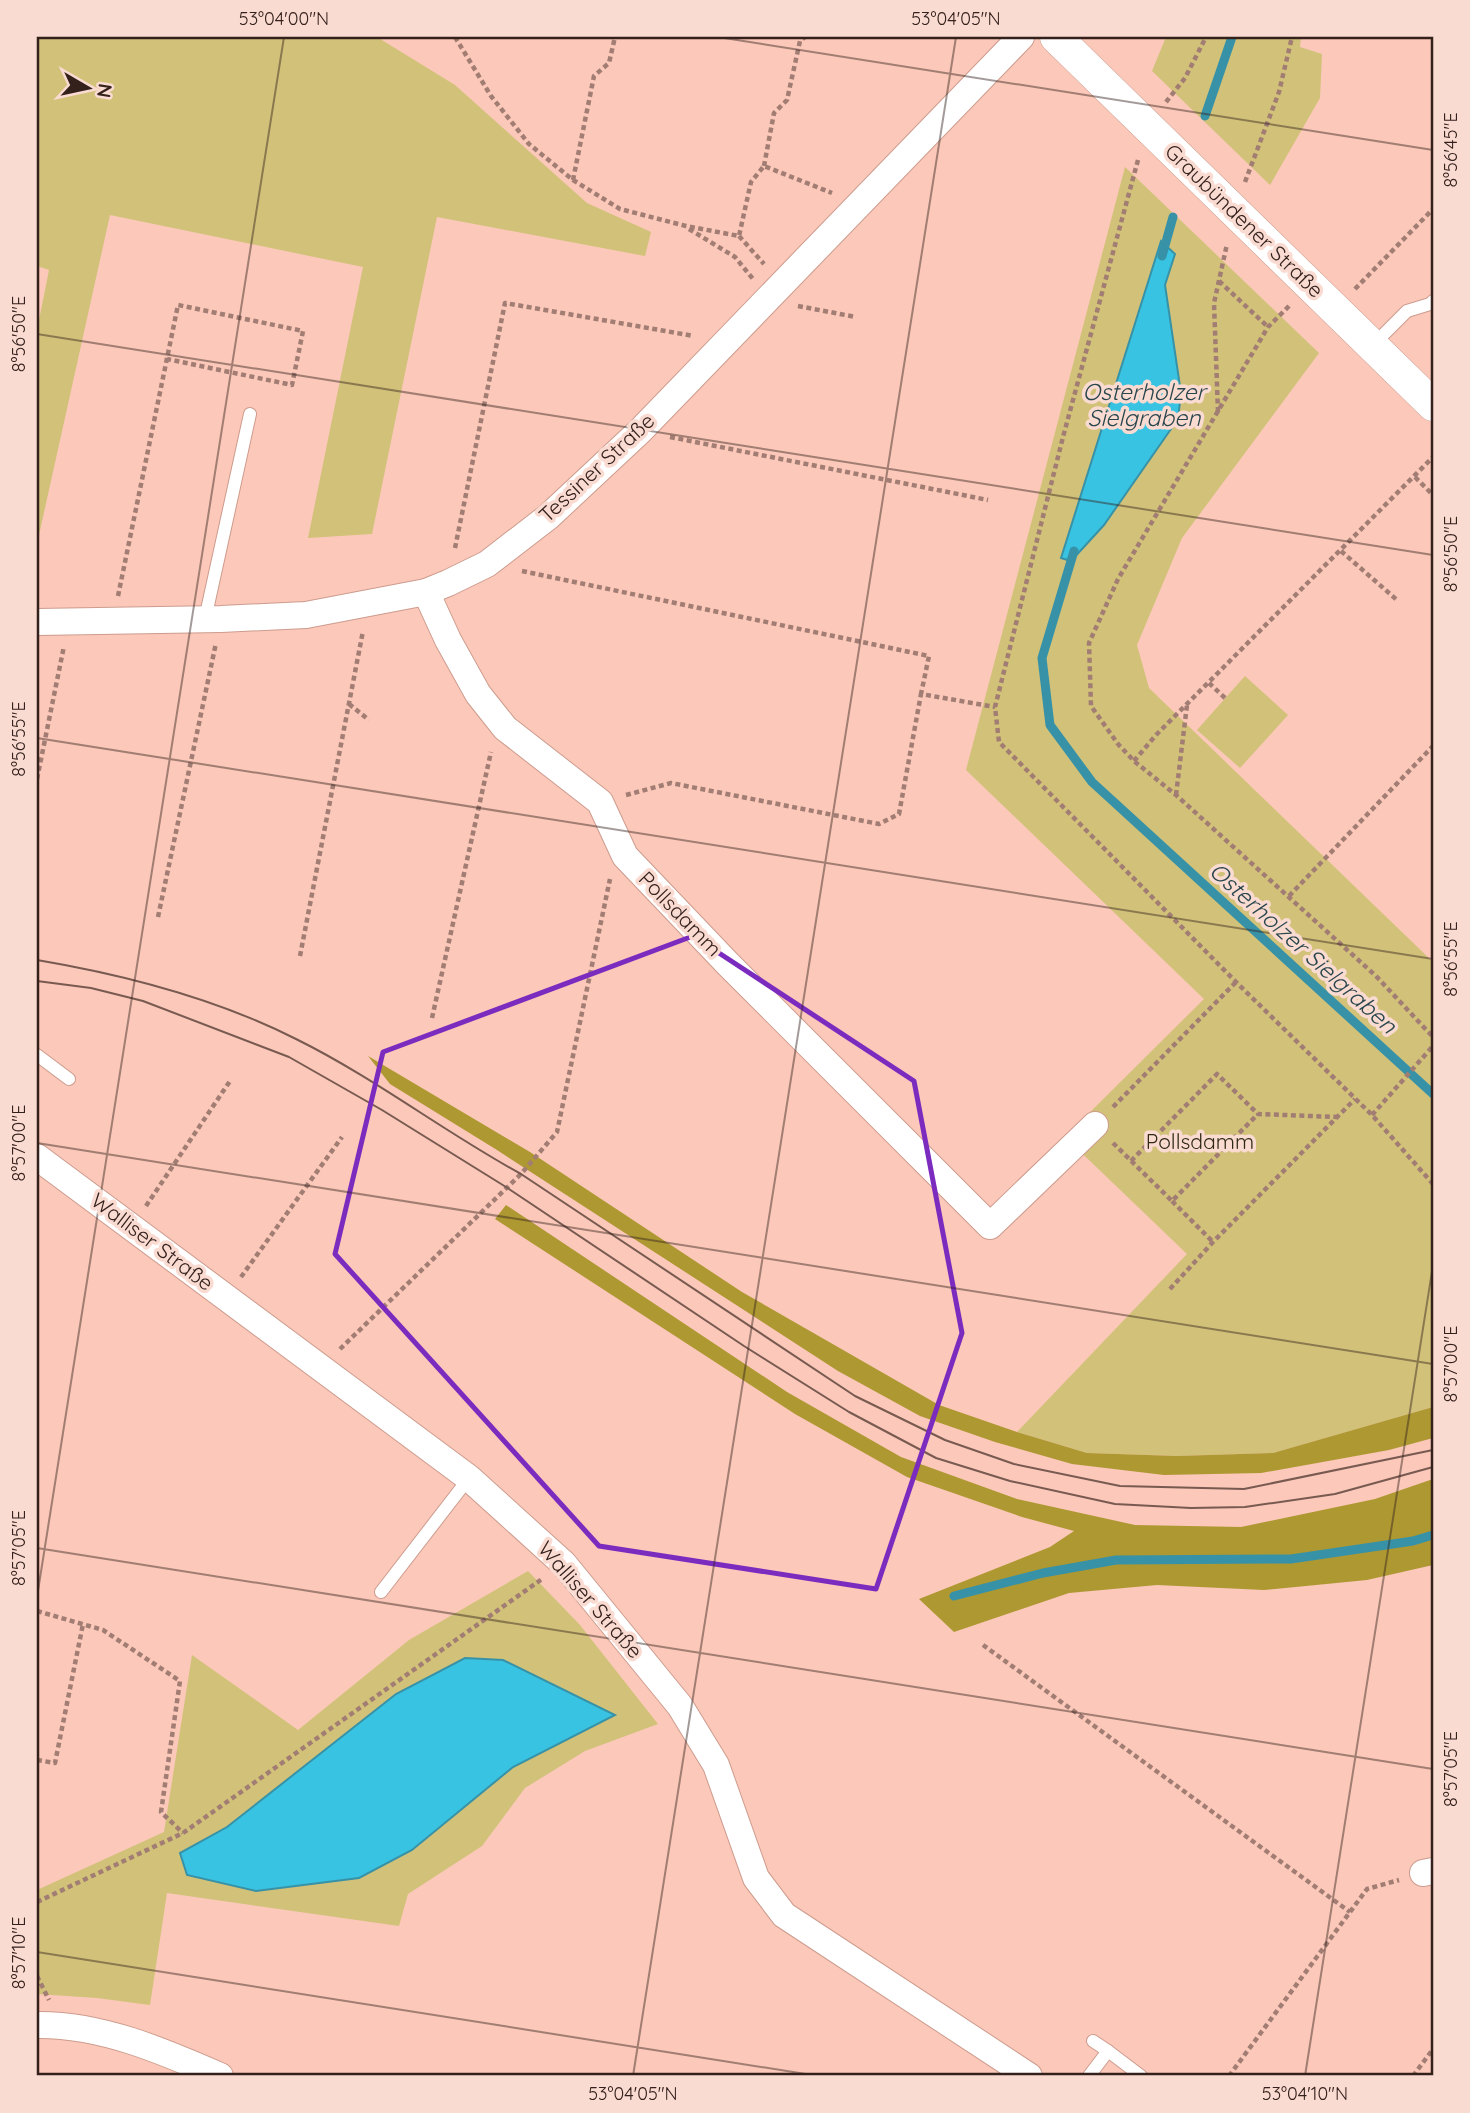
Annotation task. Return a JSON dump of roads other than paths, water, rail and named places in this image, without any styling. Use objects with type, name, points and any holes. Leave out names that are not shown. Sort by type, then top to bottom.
[{"type":"street","name":"Tessiner Straße","points":[[37,622],[306,615],[368,604],[437,587],[487,564],[548,517],[640,431],[724,341],[1021,37]]},
{"type":"street","name":"Graubündener Straße","points":[[1056,37],[1433,405]]},
{"type":"street","name":"Pollsdamm","points":[[437,587],[448,640],[478,694],[505,728],[600,802],[625,856],[728,964],[990,1226],[1095,1125]]},
{"type":"street","name":"Walliser Straße","points":[[37,1157],[469,1478],[564,1564],[680,1706],[716,1765],[756,1878],[784,1915],[1029,2076]]},
{"type":"street","points":[[37,2025],[62,2025],[156,2048],[220,2076]]},
{"type":"lane","points":[[1372,346],[1407,311],[1433,301]]},
{"type":"lane","points":[[213,619],[250,414]]},
{"type":"lane","points":[[37,1055],[69,1079]]},
{"type":"lane","points":[[381,1592],[469,1478]]},
{"type":"lane","points":[[1093,2040],[1141,2076]]},
{"type":"lane","points":[[1089,2076],[1108,2051]]},
{"type":"water","name":"Osterholzer Sielgraben","points":[[1161,241],[1175,254],[1165,285],[1181,393],[1178,419],[1104,525],[1071,561],[1061,558]]},
{"type":"water","points":[[465,1658],[503,1660],[615,1715],[513,1767],[412,1850],[359,1878],[256,1891],[187,1875],[180,1853],[227,1827],[396,1694]]},
{"type":"waterway","name":"Osterholzer Sielgraben","points":[[1205,116],[1232,37]]},
{"type":"waterway","name":"Osterholzer Sielgraben","points":[[1162,256],[1173,217]]},
{"type":"waterway","name":"Osterholzer Sielgraben","points":[[1074,551],[1042,658],[1050,725],[1092,782],[1433,1094]]},
{"type":"waterway","points":[[954,1596],[1043,1573],[1116,1560],[1291,1559],[1413,1541],[1433,1535]]},
{"type":"tram line","points":[[37,960],[104,973],[202,1000],[265,1024],[325,1054],[521,1174],[855,1396],[945,1440],[1014,1464],[1120,1486],[1244,1489],[1433,1450]]},
{"type":"tram line","points":[[37,981],[91,988],[143,1001],[289,1057],[382,1110],[506,1187],[744,1346],[849,1412],[936,1458],[1010,1481],[1115,1504],[1191,1508],[1245,1507],[1335,1494],[1433,1467]]}]
